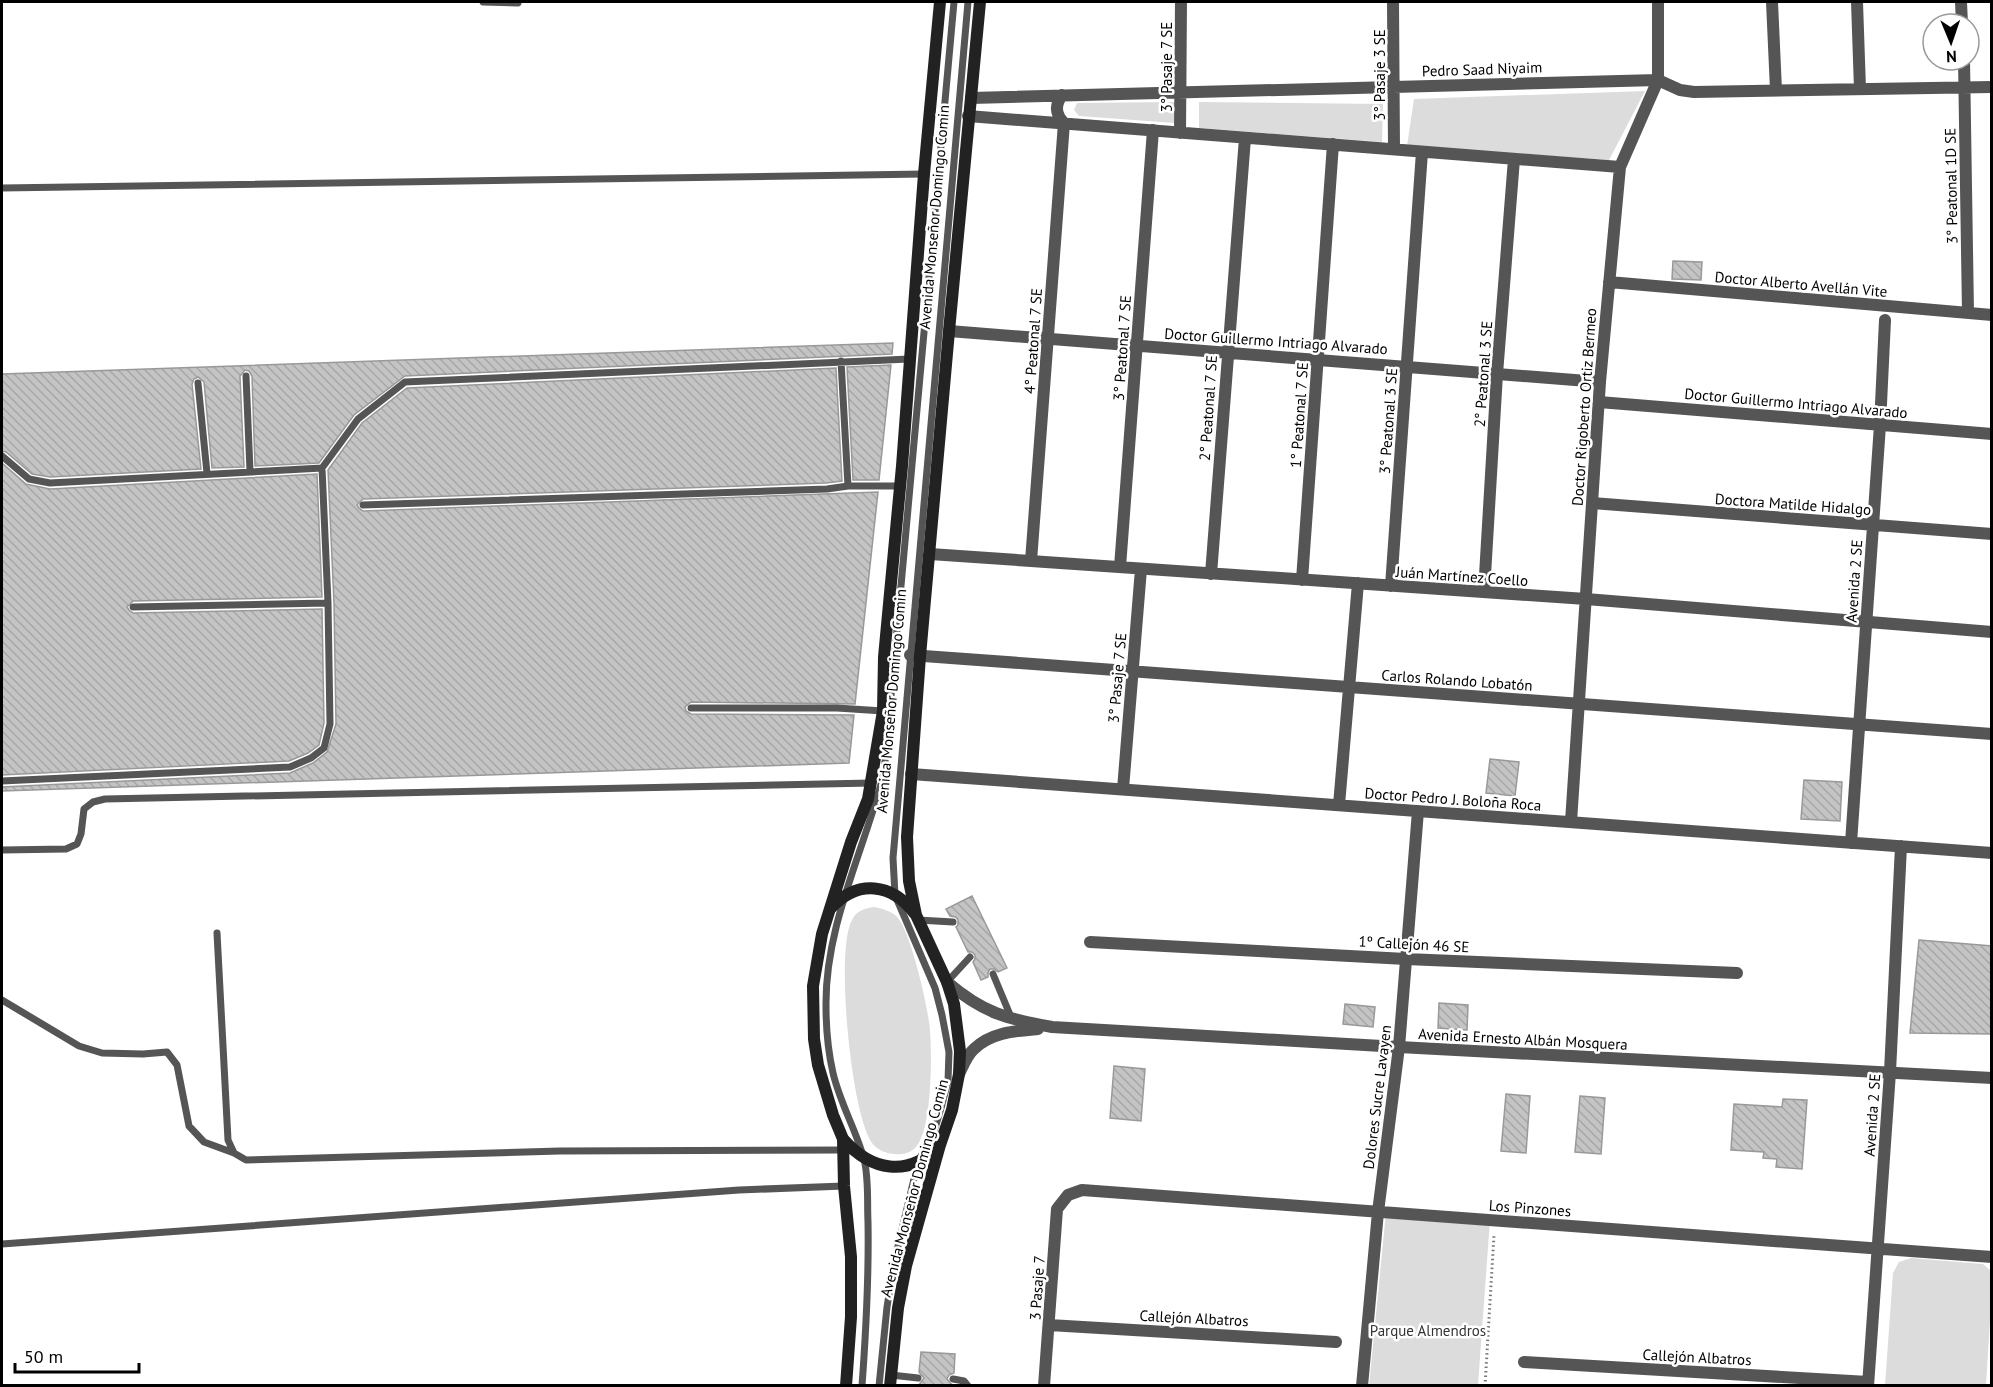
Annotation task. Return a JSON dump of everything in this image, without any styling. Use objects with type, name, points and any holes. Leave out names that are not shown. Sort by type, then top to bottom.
[{"type":"main road","name":"Avenida Monseñor Domingo Comin","points":[[846,1386],[851,1317],[851,1257],[844,1186],[843,1144],[824,1090],[818,1065],[813,1030],[813,986],[816,960],[830,909],[872,783],[883,711],[883,671],[940,2]]},
{"type":"main road","name":"Avenida Monseñor Domingo Comin","points":[[891,1380],[898,1308],[906,1266],[952,1110],[959,1074],[958,1027],[947,982],[917,918],[907,862],[915,655],[930,554],[980,2]]},
{"type":"main road","points":[[830,909],[844,896],[867,888],[895,895],[907,904],[917,918]]},
{"type":"main road","points":[[843,1144],[864,1159],[890,1167],[918,1162],[940,1145]]},
{"type":"street","name":"3° Pasaje 7 SE","points":[[1180,133],[1181,2]]},
{"type":"street","name":"3° Pasaje 3 SE","points":[[1393,2],[1394,149]]},
{"type":"street","name":"Doctor Rigoberto Ortiz Bermeo","points":[[1571,822],[1600,382],[1620,167],[1658,80],[1658,2]]},
{"type":"street","points":[[1772,2],[1776,90]]},
{"type":"street","points":[[1857,2],[1860,89]]},
{"type":"street","name":"3° Peatonal 1D SE","points":[[1964,72],[1968,313]]},
{"type":"street","name":"Pedro Saad Niyaim","points":[[971,98],[1658,80],[1680,90],[1694,92],[1992,87]]},
{"type":"street","name":"4° Peatonal 7 SE","points":[[1031,561],[1064,123],[1059,118],[1057,106],[1062,95]]},
{"type":"street","points":[[968,116],[1620,167]]},
{"type":"street","name":"3° Peatonal 7 SE","points":[[1120,567],[1153,130]]},
{"type":"street","name":"2° Peatonal 7 SE","points":[[1211,574],[1245,138]]},
{"type":"street","name":"1° Peatonal 7 SE","points":[[1302,580],[1333,144]]},
{"type":"street","name":"3° Peatonal 3 SE","points":[[1391,586],[1422,152]]},
{"type":"street","name":"2° Peatonal 3 SE","points":[[1484,592],[1497,374],[1514,159]]},
{"type":"street","name":"Doctor Alberto Avellán Vite","points":[[1609,282],[1992,315]]},
{"type":"street","name":"Avenida 2 SE","points":[[1851,843],[1880,425],[1885,320]]},
{"type":"street","name":"Doctor Guillermo Intriago Alvarado","points":[[949,331],[1600,382]]},
{"type":"street","name":"Doctor Guillermo Intriago Alvarado","points":[[1599,402],[1992,434]]},
{"type":"street","name":"Doctora Matilde Hidalgo","points":[[1592,503],[1992,534]]},
{"type":"street","name":"Juán Martínez Coello","points":[[930,554],[1586,599],[1992,632]]},
{"type":"street","name":"3° Pasaje 7 SE","points":[[1123,789],[1141,569]]},
{"type":"street","points":[[1339,806],[1358,584]]},
{"type":"street","name":"Carlos Rolando Lobatón","points":[[915,655],[1992,734]]},
{"type":"street","name":"Doctor Pedro J. Boloña Roca","points":[[911,774],[1992,853]]},
{"type":"street","name":"Dolores Sucre Lavayen","points":[[1362,1386],[1378,1212],[1399,1047],[1418,811]]},
{"type":"street","name":"Avenida 2 SE","points":[[1868,1384],[1890,1072],[1902,846]]},
{"type":"street","name":"1º Callejón 46 SE","points":[[1090,942],[1406,959],[1737,972]]},
{"type":"street","name":"Avenida Ernesto Albán Mosquera","points":[[947,982],[966,998],[988,1011],[1012,1020],[1053,1027],[1992,1078]]},
{"type":"street","name":"Avenida Ernesto Albán Mosquera","points":[[959,1074],[972,1050],[993,1037],[1010,1031],[1053,1027]]},
{"type":"street","name":"Los Pinzones","points":[[1068,1195],[1082,1190],[1992,1257]]},
{"type":"street","name":"3 Pasaje 7","points":[[1044,1386],[1057,1209],[1068,1195]]},
{"type":"street","name":"Callejón Albatros","points":[[1049,1325],[1336,1342]]},
{"type":"street","name":"Callejón Albatros","points":[[1524,1362],[1868,1384]]},
{"type":"lane","points":[[483,2],[518,3]]},
{"type":"lane","name":"Avenida Monseñor Domingo Comin","points":[[862,1386],[867,1317],[867,1182],[864,1159],[833,1075],[827,1040],[827,972],[844,896],[875,809],[886,762],[954,2]]},
{"type":"lane","name":"Avenida Monseñor Domingo Comin","points":[[879,1386],[894,1263],[918,1162],[935,1128],[948,1081],[949,1052],[942,1015],[934,988],[895,895],[893,858],[915,655],[968,2]]},
{"type":"lane","points":[[2,188],[924,174]]},
{"type":"lane","points":[[2,781],[290,767],[311,758],[324,748],[330,724],[322,468],[358,419],[405,382],[909,359]]},
{"type":"lane","points":[[841,361],[848,486]]},
{"type":"lane","points":[[246,376],[250,471]]},
{"type":"lane","points":[[198,383],[207,473]]},
{"type":"lane","points":[[2,456],[9,465],[28,479],[50,483],[322,468]]},
{"type":"lane","points":[[363,505],[827,489],[848,486],[900,486]]},
{"type":"lane","points":[[133,607],[328,603]]},
{"type":"lane","points":[[691,708],[837,708],[883,711]]},
{"type":"lane","points":[[2,850],[66,849],[77,844],[81,834],[84,809],[93,802],[105,799],[872,783]]},
{"type":"lane","points":[[917,918],[953,922]]},
{"type":"lane","points":[[217,933],[228,1140],[234,1153]]},
{"type":"lane","points":[[947,982],[970,957]]},
{"type":"lane","points":[[993,974],[1012,1020]]},
{"type":"lane","points":[[2,1000],[79,1046],[102,1053],[167,1053],[177,1065],[189,1126],[204,1142],[246,1160],[843,1144]]},
{"type":"lane","points":[[2,1244],[740,1190],[844,1186]]},
{"type":"lane","points":[[891,1380],[918,1378]]},
{"type":"lane","points":[[953,1379],[964,1381],[968,1386]]},
{"type":"path","points":[[1485,1386],[1495,1221]]},
{"type":"green space","points":[[1645,91],[1609,160],[1407,146],[1414,99]]},
{"type":"green space","points":[[1177,102],[1175,123],[1079,116],[1074,110],[1077,103]]},
{"type":"green space","points":[[1199,102],[1383,104],[1382,142],[1199,128]]},
{"type":"green space","points":[[874,907],[893,914],[903,926],[918,972],[930,1031],[931,1074],[925,1125],[916,1147],[901,1154],[889,1153],[877,1148],[864,1126],[852,1068],[848,1032],[845,996],[847,937],[856,914]]},
{"type":"green space","name":"Parque Almendros","points":[[1386,1212],[1490,1220],[1478,1385],[1369,1386]]},
{"type":"green space","points":[[1911,1258],[1983,1264],[1991,1271],[1986,1385],[1885,1385],[1893,1273],[1899,1262]]},
{"type":"building","points":[[1673,261],[1702,262],[1701,280],[1672,279]]},
{"type":"building","points":[[893,343],[892,354],[405,376],[354,415],[319,463],[255,466],[252,376],[249,371],[245,370],[240,376],[244,467],[212,468],[204,382],[198,377],[192,384],[201,469],[50,477],[32,474],[2,451],[2,374]]},
{"type":"building","points":[[891,365],[879,480],[853,480],[847,367]]},
{"type":"building","points":[[836,368],[842,481],[363,499],[357,505],[363,511],[878,492],[855,704],[691,702],[685,707],[686,711],[691,714],[854,715],[849,763],[2,791],[2,787],[290,773],[313,763],[327,752],[336,724],[334,603],[328,470],[362,423],[407,388]]},
{"type":"building","points":[[2,463],[26,484],[50,489],[317,474],[322,597],[133,601],[127,607],[133,613],[322,609],[324,723],[319,745],[308,753],[289,761],[2,775]]},
{"type":"building","points":[[1490,759],[1519,762],[1515,796],[1486,793]]},
{"type":"building","points":[[1804,780],[1842,782],[1840,821],[1801,819]]},
{"type":"building","points":[[972,896],[1007,968],[998,972],[990,969],[988,977],[981,980],[973,962],[975,955],[968,952],[956,927],[958,920],[950,916],[946,909]]},
{"type":"building","points":[[1919,940],[1992,946],[1992,1034],[1910,1033]]},
{"type":"building","points":[[1439,1003],[1468,1005],[1467,1030],[1438,1028]]},
{"type":"building","points":[[1345,1004],[1375,1007],[1373,1027],[1343,1024]]},
{"type":"building","points":[[1114,1066],[1145,1069],[1141,1121],[1110,1118]]},
{"type":"building","points":[[1506,1094],[1530,1096],[1526,1153],[1501,1151]]},
{"type":"building","points":[[1580,1096],[1605,1098],[1601,1154],[1575,1152]]},
{"type":"building","points":[[1783,1099],[1807,1100],[1802,1169],[1776,1167],[1777,1159],[1763,1158],[1764,1152],[1731,1150],[1734,1104],[1782,1107]]},
{"type":"building","points":[[921,1352],[955,1354],[954,1373],[947,1379],[953,1386],[918,1386],[924,1378],[919,1372]]}]
